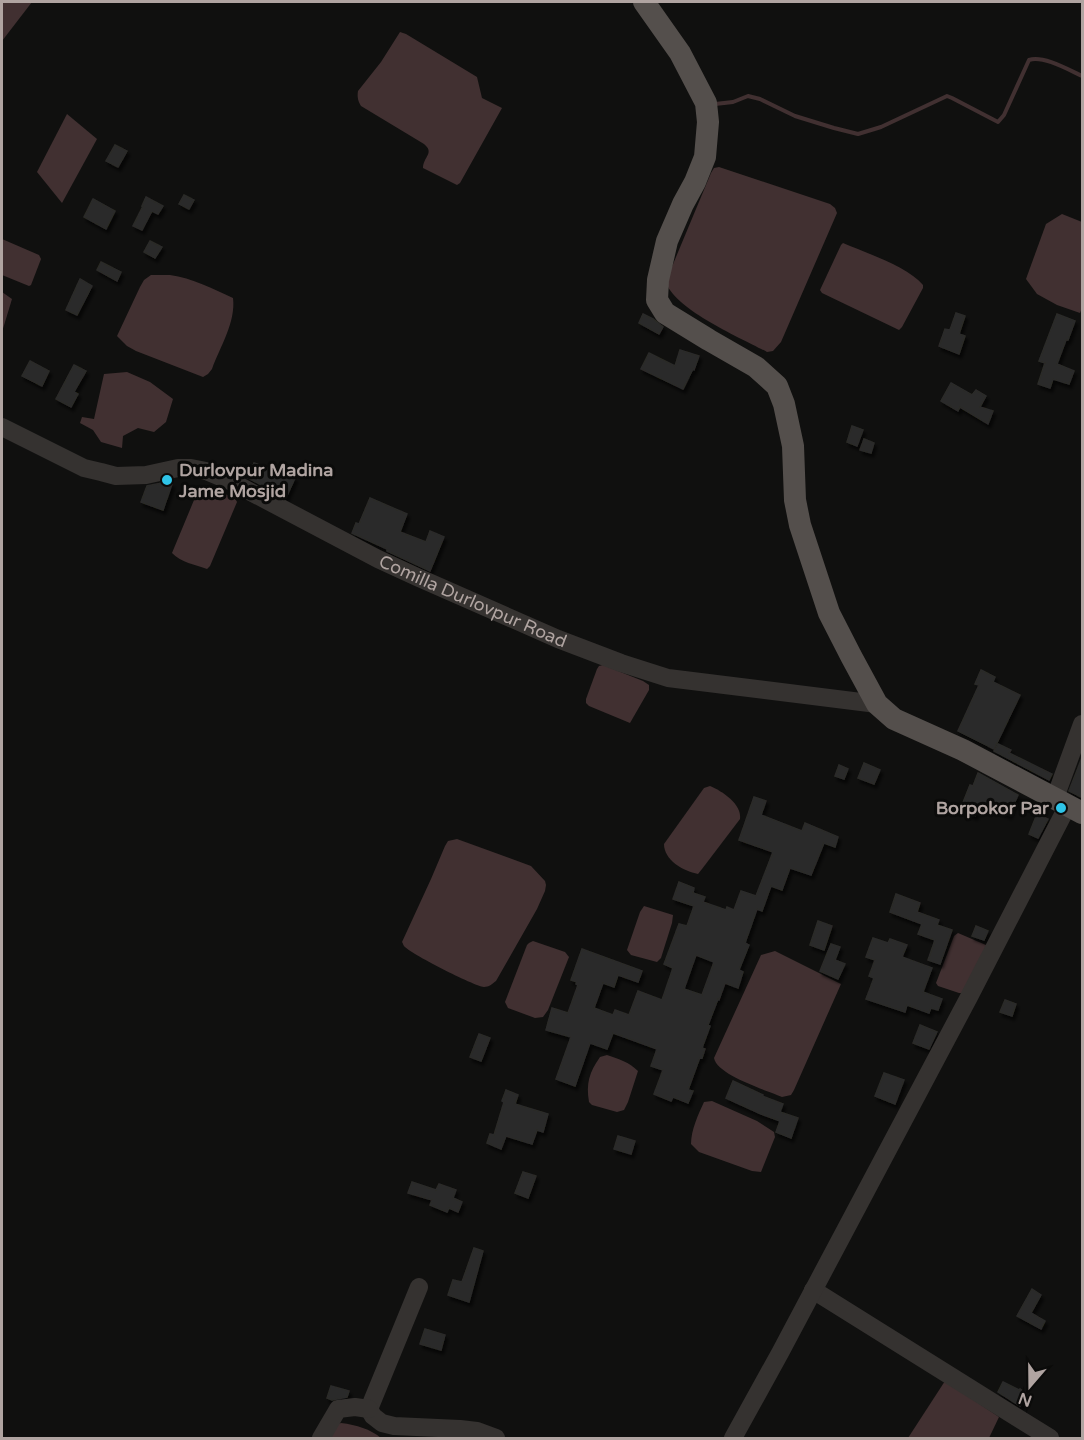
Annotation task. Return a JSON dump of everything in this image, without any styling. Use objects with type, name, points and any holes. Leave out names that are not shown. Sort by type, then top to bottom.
[{"type":"main road","points":[[644,2],[680,52],[706,103],[708,122],[705,157],[668,241],[658,280],[657,300],[665,313],[756,367],[777,386],[784,404],[793,446],[795,500],[800,525],[829,613],[877,704],[894,719],[963,750],[1068,805]]},
{"type":"street","name":"Comilla Durlovpur Road","points":[[2,427],[84,468],[116,476],[146,475],[178,468],[206,471],[230,481],[417,577],[558,639],[668,678],[877,704]]},
{"type":"street","points":[[733,1438],[969,997],[1068,805],[1083,724]]},
{"type":"street","points":[[369,1409],[418,1287]]},
{"type":"street","points":[[813,1290],[1050,1438]]},
{"type":"street","points":[[321,1438],[338,1409],[355,1407],[369,1409]]},
{"type":"street","points":[[369,1409],[373,1416],[382,1423],[394,1426],[460,1429],[477,1431],[496,1438]]},
{"type":"shaded area","points":[[2,2],[32,2],[2,41]]},
{"type":"shaded area","points":[[400,32],[477,77],[482,98],[502,108],[457,185],[423,168],[429,153],[424,144],[361,106],[358,101],[358,91],[381,62]]},
{"type":"shaded area","points":[[67,114],[97,139],[62,203],[37,172]]},
{"type":"shaded area","points":[[719,167],[830,204],[837,213],[781,342],[773,351],[767,352],[709,322],[681,302],[666,281],[711,173],[714,168]]},
{"type":"shaded area","points":[[1062,214],[1082,222],[1082,308],[1080,313],[1057,305],[1037,294],[1026,279],[1046,224]]},
{"type":"shaded area","points":[[2,239],[39,255],[41,259],[31,285],[2,275]]},
{"type":"shaded area","points":[[843,243],[897,266],[923,285],[899,330],[820,290]]},
{"type":"shaded area","points":[[151,275],[170,275],[186,279],[233,298],[232,316],[227,334],[212,369],[203,377],[136,351],[117,336],[140,287]]},
{"type":"shaded area","points":[[2,292],[12,299],[2,332]]},
{"type":"shaded area","points":[[127,372],[150,382],[173,399],[166,422],[154,432],[138,428],[123,436],[122,448],[101,442],[93,430],[80,423],[82,417],[94,419],[104,374]]},
{"type":"shaded area","points":[[201,485],[235,498],[237,502],[207,569],[184,561],[172,553]]},
{"type":"shaded area","points":[[603,665],[649,685],[649,690],[630,723],[586,703],[597,669]]},
{"type":"shaded area","points":[[710,786],[735,803],[740,819],[698,874],[675,864],[667,855],[664,844],[704,788]]},
{"type":"shaded area","points":[[457,839],[531,866],[546,885],[537,909],[496,981],[486,987],[429,962],[408,950],[402,942],[445,846],[448,841]]},
{"type":"shaded area","points":[[644,906],[673,915],[661,958],[657,962],[631,955],[627,950]]},
{"type":"shaded area","points":[[958,933],[986,945],[963,993],[938,986],[936,983],[954,936]]},
{"type":"shaded area","points":[[533,941],[565,952],[569,957],[548,1010],[543,1017],[535,1018],[508,1008],[505,1002],[527,945]]},
{"type":"shaded area","points":[[775,951],[841,984],[794,1090],[791,1095],[782,1097],[733,1076],[717,1064],[714,1058],[761,955]]},
{"type":"shaded area","points":[[607,1055],[620,1059],[638,1071],[624,1110],[617,1112],[592,1105],[589,1102],[588,1084],[591,1073],[600,1057]]},
{"type":"shaded area","points":[[712,1101],[757,1121],[774,1132],[775,1137],[761,1172],[752,1171],[699,1152],[691,1144],[697,1117],[704,1102]]},
{"type":"shaded area","points":[[945,1381],[999,1417],[989,1438],[908,1438]]},
{"type":"shaded area","points":[[341,1423],[363,1428],[381,1438],[327,1438],[332,1426]]},
{"type":"building","points":[[115,145],[127,151],[118,167],[106,161]]},
{"type":"building","points":[[184,195],[194,200],[189,209],[179,204]]},
{"type":"building","points":[[146,197],[163,206],[158,214],[152,211],[142,230],[133,226]]},
{"type":"building","points":[[93,199],[115,211],[106,229],[84,217]]},
{"type":"building","points":[[150,241],[162,247],[155,258],[144,252]]},
{"type":"building","points":[[101,262],[121,272],[117,281],[97,270]]},
{"type":"building","points":[[80,279],[92,286],[77,315],[66,310]]},
{"type":"building","points":[[956,313],[965,316],[959,334],[965,336],[959,354],[939,346],[945,329],[950,330]]},
{"type":"building","points":[[643,314],[663,327],[659,334],[639,323]]},
{"type":"building","points":[[1057,314],[1075,321],[1057,364],[1074,371],[1069,384],[1053,379],[1050,388],[1038,384],[1045,363],[1039,361]]},
{"type":"building","points":[[680,350],[699,356],[683,389],[641,369],[649,353],[675,366]]},
{"type":"building","points":[[30,361],[49,371],[42,386],[22,376]]},
{"type":"building","points":[[74,365],[86,371],[74,392],[78,394],[71,407],[56,399]]},
{"type":"building","points":[[951,383],[972,395],[976,390],[986,396],[980,407],[993,411],[988,424],[960,407],[958,411],[941,401]]},
{"type":"building","points":[[852,426],[863,430],[857,446],[847,442]]},
{"type":"building","points":[[864,439],[874,443],[871,453],[860,450]]},
{"type":"building","points":[[254,463],[295,478],[286,498],[248,478]]},
{"type":"building","points":[[167,482],[172,484],[163,510],[141,502],[147,486]]},
{"type":"building","points":[[370,498],[407,514],[400,532],[426,542],[430,531],[444,537],[430,571],[352,533],[356,523],[359,524]]},
{"type":"building","points":[[981,670],[995,677],[993,682],[1020,695],[994,749],[958,731],[979,685],[975,684]]},
{"type":"building","points":[[998,744],[1011,750],[1009,753],[1052,774],[1049,780],[994,751]]},
{"type":"building","points":[[1083,755],[1083,798],[1069,791]]},
{"type":"building","points":[[864,763],[880,770],[874,784],[858,778]]},
{"type":"building","points":[[839,765],[848,769],[844,779],[835,776]]},
{"type":"building","points":[[978,773],[1018,795],[1009,815],[980,803],[975,816],[960,810],[970,785],[973,786]]},
{"type":"building","points":[[754,797],[766,801],[761,815],[802,831],[805,823],[838,837],[835,847],[824,843],[811,875],[790,868],[782,890],[771,886],[762,911],[757,909],[745,943],[749,945],[739,970],[743,972],[738,988],[725,983],[718,999],[702,1048],[705,1049],[688,1090],[693,1091],[688,1103],[673,1097],[671,1101],[654,1094],[663,1070],[651,1066],[657,1049],[613,1033],[607,1049],[590,1043],[575,1086],[556,1079],[571,1037],[546,1030],[552,1008],[568,1013],[578,985],[577,982],[571,980],[582,949],[642,971],[638,982],[618,975],[614,987],[603,983],[594,1008],[613,1015],[615,1010],[629,1015],[638,991],[662,1000],[673,968],[664,964],[679,924],[687,926],[694,906],[673,899],[679,882],[694,888],[693,893],[705,897],[703,902],[726,910],[727,907],[734,910],[741,891],[756,896],[773,852],[739,840]],"holes":[[[696,955],[714,962],[702,995],[684,989]]]},
{"type":"building","points":[[1037,814],[1048,819],[1038,838],[1029,834]]},
{"type":"building","points":[[896,894],[920,903],[917,912],[939,920],[937,925],[952,930],[940,964],[928,960],[935,940],[918,934],[922,924],[890,912]]},
{"type":"building","points":[[818,921],[832,926],[824,950],[810,945]]},
{"type":"building","points":[[976,926],[988,931],[984,940],[972,936]]},
{"type":"building","points":[[873,938],[888,943],[890,939],[907,945],[902,957],[932,968],[923,992],[942,999],[938,1010],[931,1008],[929,1013],[907,1005],[905,1012],[866,999],[874,978],[869,976],[875,960],[866,957]]},
{"type":"building","points":[[831,944],[840,947],[835,960],[845,964],[838,979],[820,971]]},
{"type":"building","points":[[1005,1000],[1016,1004],[1012,1016],[1000,1012]]},
{"type":"building","points":[[920,1025],[937,1032],[929,1049],[913,1043]]},
{"type":"building","points":[[479,1034],[490,1038],[481,1061],[470,1057]]},
{"type":"building","points":[[884,1073],[904,1080],[895,1104],[875,1096]]},
{"type":"building","points":[[733,1081],[783,1104],[780,1112],[798,1118],[791,1138],[776,1132],[780,1121],[726,1098]]},
{"type":"building","points":[[506,1090],[518,1095],[515,1104],[548,1114],[543,1132],[537,1130],[532,1144],[506,1136],[501,1149],[487,1143],[490,1134],[494,1135]]},
{"type":"building","points":[[618,1136],[635,1141],[631,1154],[614,1149]]},
{"type":"building","points":[[523,1172],[536,1176],[528,1198],[515,1193]]},
{"type":"building","points":[[412,1182],[436,1190],[439,1184],[456,1190],[453,1198],[462,1202],[458,1212],[449,1208],[447,1212],[430,1205],[432,1200],[408,1193]]},
{"type":"building","points":[[474,1248],[483,1251],[469,1302],[448,1295],[453,1280],[462,1282]]},
{"type":"building","points":[[1032,1289],[1041,1295],[1031,1313],[1045,1321],[1041,1329],[1017,1316]]},
{"type":"building","points":[[425,1329],[445,1335],[441,1350],[420,1344]]},
{"type":"building","points":[[1003,1382],[1028,1394],[1020,1406],[998,1392]]},
{"type":"building","points":[[331,1386],[349,1391],[347,1397],[332,1400],[327,1398]]},
{"type":"waterway","points":[[715,104],[733,102],[748,96],[760,99],[795,116],[858,134],[881,127],[947,96],[998,122],[1004,115],[1029,60],[1048,61],[1082,76]]},
{"type":"place","name":"Durlovpur Madina Jame Mosjid","points":[[167,480]]},
{"type":"place","name":"Borpokor Par","points":[[1061,808]]}]
